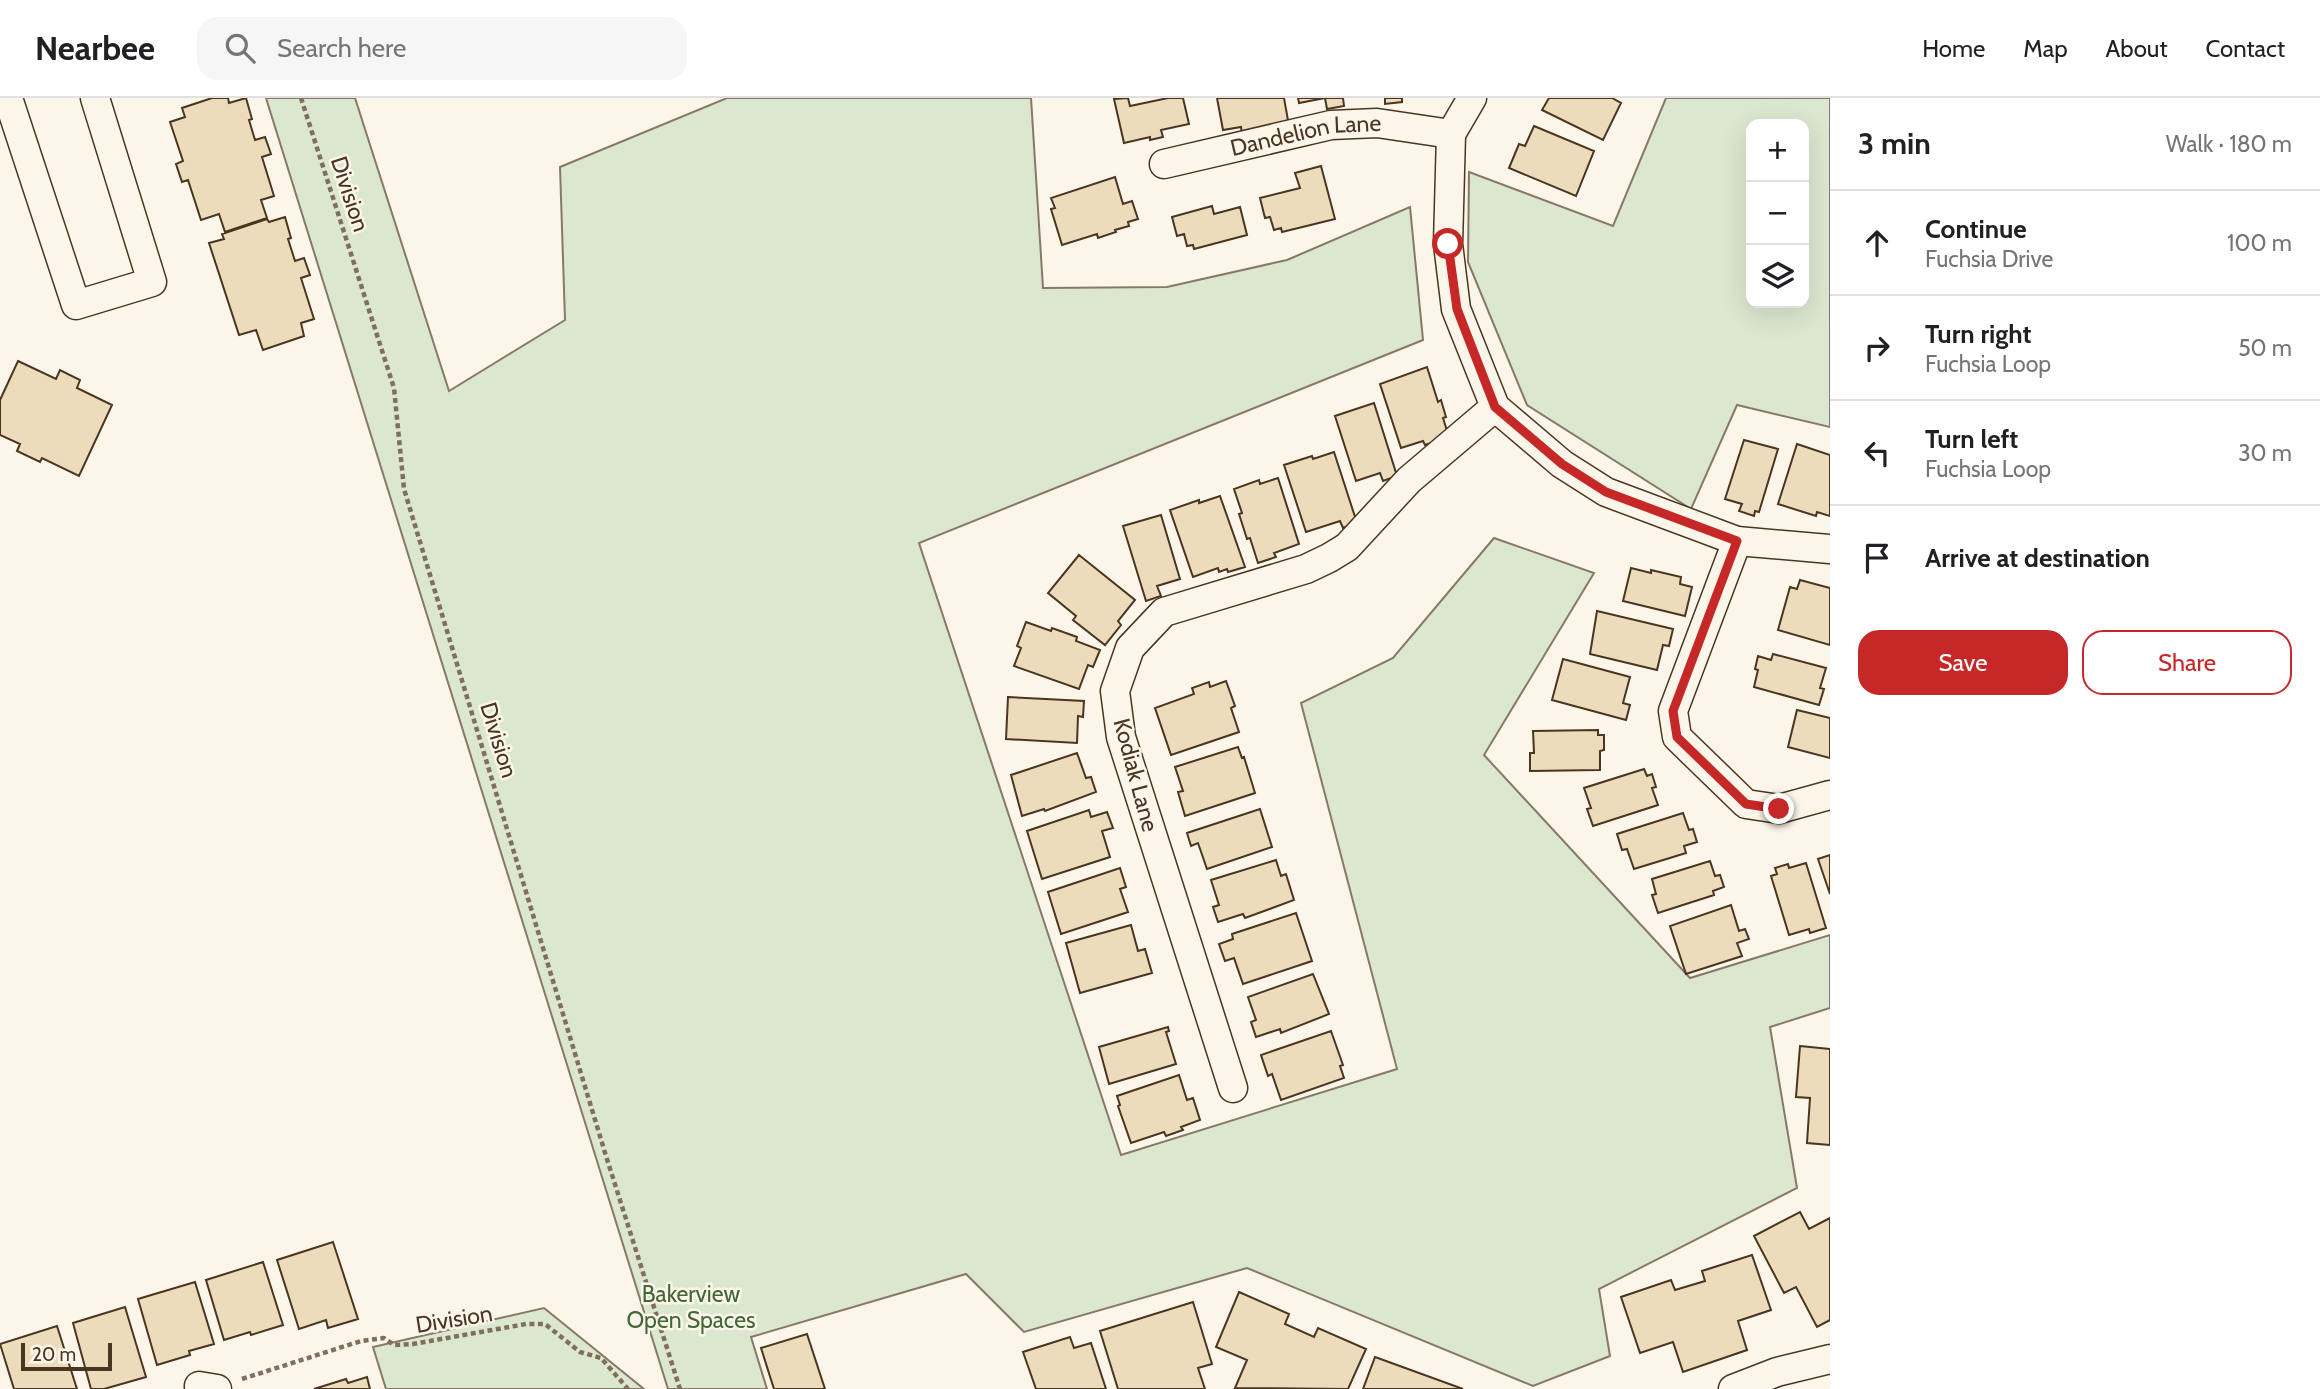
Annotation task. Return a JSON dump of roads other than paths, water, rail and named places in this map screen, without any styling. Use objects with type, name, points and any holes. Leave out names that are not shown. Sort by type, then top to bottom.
[{"type":"street","points":[[8,98],[76,305],[152,282],[95,98]]},
{"type":"street","points":[[1472,98],[1451,134],[1448,244],[1457,309],[1495,407],[1562,464],[1606,492],[1737,541],[1830,549]]},
{"type":"street","name":"Dandelion Lane","points":[[1164,164],[1331,125],[1377,123],[1451,134]]},
{"type":"street","name":"Kodiak Lane","points":[[1233,1088],[1121,737],[1115,691],[1130,648],[1164,612],[1306,569],[1347,547],[1409,480],[1495,407]]},
{"type":"street","points":[[1737,541],[1673,711],[1677,737],[1746,804],[1779,809],[1830,795]]},
{"type":"street","points":[[1733,1389],[1777,1372],[1830,1359]]},
{"type":"park label","name":"Bakerview Open Spaces","points":[[691,1307]]}]
